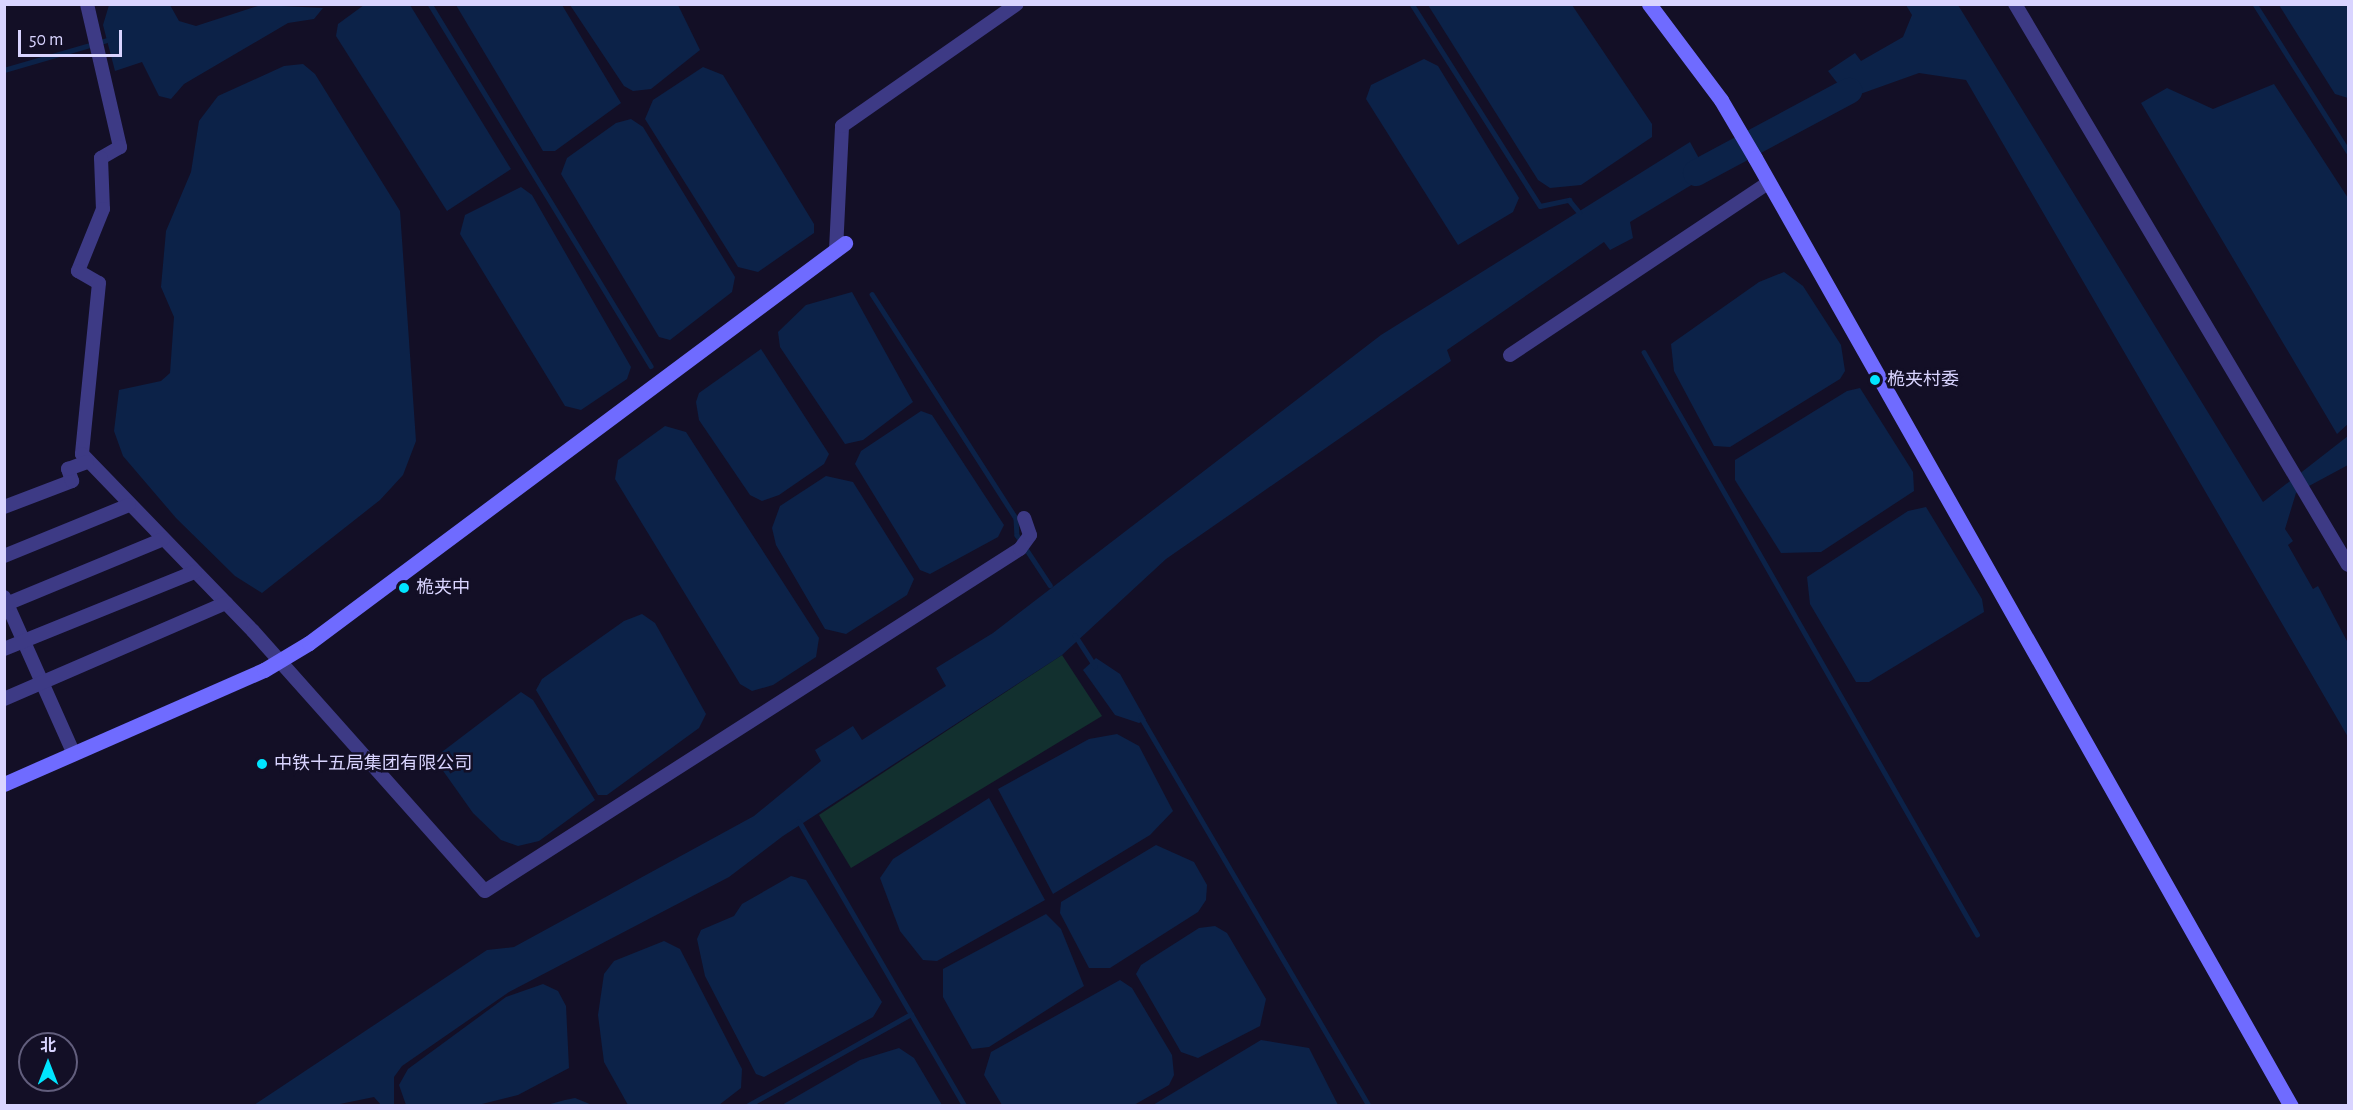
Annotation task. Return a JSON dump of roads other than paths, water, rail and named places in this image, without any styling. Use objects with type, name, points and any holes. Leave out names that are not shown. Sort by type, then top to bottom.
[{"type":"street","points":[[87,4],[120,147],[101,158],[102,210],[78,271],[99,284],[81,438],[87,462],[226,603],[485,891],[1020,549],[1030,535],[1024,518]]},
{"type":"street","points":[[4,784],[278,662],[840,247],[842,126],[1017,4]]},
{"type":"street","points":[[1649,4],[1721,100],[1755,158],[2291,1106]]},
{"type":"street","points":[[2015,4],[2349,565]]},
{"type":"street","points":[[1510,356],[1768,183]]},
{"type":"street","points":[[4,507],[72,481],[68,469],[87,462]]},
{"type":"street","points":[[4,556],[129,505]]},
{"type":"street","points":[[74,754],[5,602],[163,539]]},
{"type":"street","points":[[4,650],[195,572]]},
{"type":"street","points":[[4,699],[226,603]]},
{"type":"water","points":[[109,5],[170,5],[179,21],[196,26],[261,5],[323,8],[314,19],[288,23],[184,84],[171,99],[159,96],[142,62],[115,71],[103,25]]},
{"type":"water","points":[[364,5],[410,5],[511,169],[447,211],[336,36],[338,24]]},
{"type":"water","points":[[456,5],[562,5],[621,103],[555,151],[543,151]]},
{"type":"water","points":[[570,5],[678,5],[700,50],[651,89],[633,91],[624,86]]},
{"type":"water","points":[[1428,5],[1572,5],[1652,124],[1652,137],[1581,185],[1550,188],[1538,180]]},
{"type":"water","points":[[1906,5],[1958,5],[2263,502],[2348,436],[2348,465],[2296,493],[2285,529],[2293,541],[2288,545],[2313,589],[2318,586],[2348,643],[2348,737],[1966,80],[1919,73],[1849,98],[1828,71],[1855,53],[1861,61],[1903,37],[1912,15]]},
{"type":"water","points":[[2279,5],[2348,5],[2348,98],[2335,94]]},
{"type":"water","points":[[1424,59],[1438,66],[1519,198],[1513,212],[1458,245],[1366,99],[1371,85]]},
{"type":"water","points":[[303,64],[315,74],[400,211],[416,441],[403,475],[380,500],[262,593],[235,576],[176,518],[123,456],[114,431],[119,390],[161,381],[170,373],[174,317],[161,287],[166,231],[191,172],[199,121],[218,96],[284,66]]},
{"type":"water","points":[[703,67],[723,75],[814,224],[814,233],[758,272],[738,267],[645,119],[653,100]]},
{"type":"water","points":[[2274,84],[2348,198],[2348,424],[2337,434],[2141,103],[2167,88],[2213,109]]},
{"type":"water","points":[[631,119],[643,127],[735,277],[732,292],[670,340],[659,337],[561,174],[567,158],[616,123]]},
{"type":"water","points":[[1690,142],[1708,175],[1630,222],[1633,238],[1610,250],[1604,242],[1447,350],[1451,361],[1166,559],[1062,655],[783,836],[729,877],[509,992],[402,1066],[394,1077],[394,1105],[381,1105],[374,1097],[335,1105],[254,1105],[487,950],[514,947],[754,816],[821,761],[815,750],[853,726],[862,740],[946,686],[936,668],[993,633],[1381,335]]},
{"type":"water","points":[[521,187],[532,195],[631,367],[627,379],[581,410],[565,406],[460,234],[465,215]]},
{"type":"water","points":[[1784,272],[1803,286],[1841,345],[1845,371],[1840,379],[1730,447],[1714,446],[1674,371],[1671,344],[1759,282]]},
{"type":"water","points":[[852,292],[913,402],[863,440],[845,444],[780,347],[778,332],[806,305]]},
{"type":"water","points":[[761,349],[829,454],[824,464],[779,495],[762,501],[750,495],[699,420],[696,402],[699,393]]},
{"type":"water","points":[[1860,388],[1913,472],[1914,491],[1821,552],[1781,553],[1735,480],[1735,460],[1847,391]]},
{"type":"water","points":[[921,411],[932,415],[1004,525],[998,537],[930,574],[920,570],[855,464],[861,451]]},
{"type":"water","points":[[665,426],[686,432],[819,638],[816,657],[773,685],[752,691],[740,684],[615,479],[618,460]]},
{"type":"water","points":[[826,476],[853,482],[914,579],[907,595],[846,634],[825,629],[776,545],[772,528],[780,506]]},
{"type":"water","points":[[1926,507],[1982,599],[1984,612],[1869,682],[1856,682],[1810,604],[1807,577],[1908,511]]},
{"type":"water","points":[[642,614],[655,623],[706,714],[699,728],[607,795],[598,795],[536,690],[542,679],[624,621]]},
{"type":"water","points":[[1096,658],[1120,674],[1146,720],[1139,723],[1115,715],[1083,670]]},
{"type":"water","points":[[521,692],[533,700],[595,800],[539,841],[518,846],[501,840],[473,813],[434,758]]},
{"type":"water","points":[[1117,734],[1139,746],[1173,811],[1150,835],[1053,894],[998,789],[1089,739]]},
{"type":"water","points":[[989,798],[1045,900],[937,961],[923,960],[900,931],[880,878],[893,859]]},
{"type":"water","points":[[1156,845],[1194,862],[1207,885],[1206,900],[1198,912],[1110,968],[1089,968],[1060,913],[1061,902]]},
{"type":"water","points":[[791,876],[806,880],[882,1002],[873,1017],[764,1077],[756,1074],[705,976],[697,939],[701,930],[734,916],[742,904]]},
{"type":"water","points":[[1046,914],[1061,929],[1084,986],[989,1047],[972,1049],[943,997],[943,969]]},
{"type":"water","points":[[1215,926],[1227,933],[1266,999],[1260,1026],[1198,1058],[1181,1052],[1136,974],[1141,965],[1199,928]]},
{"type":"water","points":[[664,941],[680,949],[742,1069],[741,1088],[719,1105],[628,1105],[604,1062],[598,1015],[604,974],[614,961]]},
{"type":"water","points":[[1120,980],[1132,988],[1172,1055],[1174,1075],[1169,1085],[1134,1105],[1002,1105],[984,1075],[991,1052]]},
{"type":"water","points":[[543,984],[558,991],[566,1006],[569,1068],[518,1095],[478,1105],[406,1105],[399,1085],[408,1069],[506,997]]},
{"type":"water","points":[[1261,1040],[1309,1048],[1338,1105],[1153,1105]]},
{"type":"water","points":[[899,1048],[914,1058],[942,1105],[782,1105],[860,1060]]},
{"type":"water","points":[[575,1098],[592,1105],[547,1105],[565,1100]]},
{"type":"waterway","points":[[430,4],[651,366]]},
{"type":"waterway","points":[[1412,4],[1540,206],[1569,200],[1579,212]]},
{"type":"waterway","points":[[2255,4],[2348,151]]},
{"type":"waterway","points":[[4,70],[111,39]]},
{"type":"waterway","points":[[1696,173],[1849,91]]},
{"type":"waterway","points":[[872,294],[1016,518],[1017,535],[1050,585]]},
{"type":"waterway","points":[[1644,352],[1977,934]]},
{"type":"waterway","points":[[1075,635],[1095,666]]},
{"type":"waterway","points":[[1141,717],[1369,1106]]},
{"type":"waterway","points":[[799,821],[965,1106]]},
{"type":"waterway","points":[[747,1106],[911,1014]]},
{"type":"place","name":"桅夹村委","points":[[1875,380]]},
{"type":"place","name":"桅夹中","points":[[404,588]]},
{"type":"place","name":"中铁十五局集团有限公司","points":[[262,764]]}]
